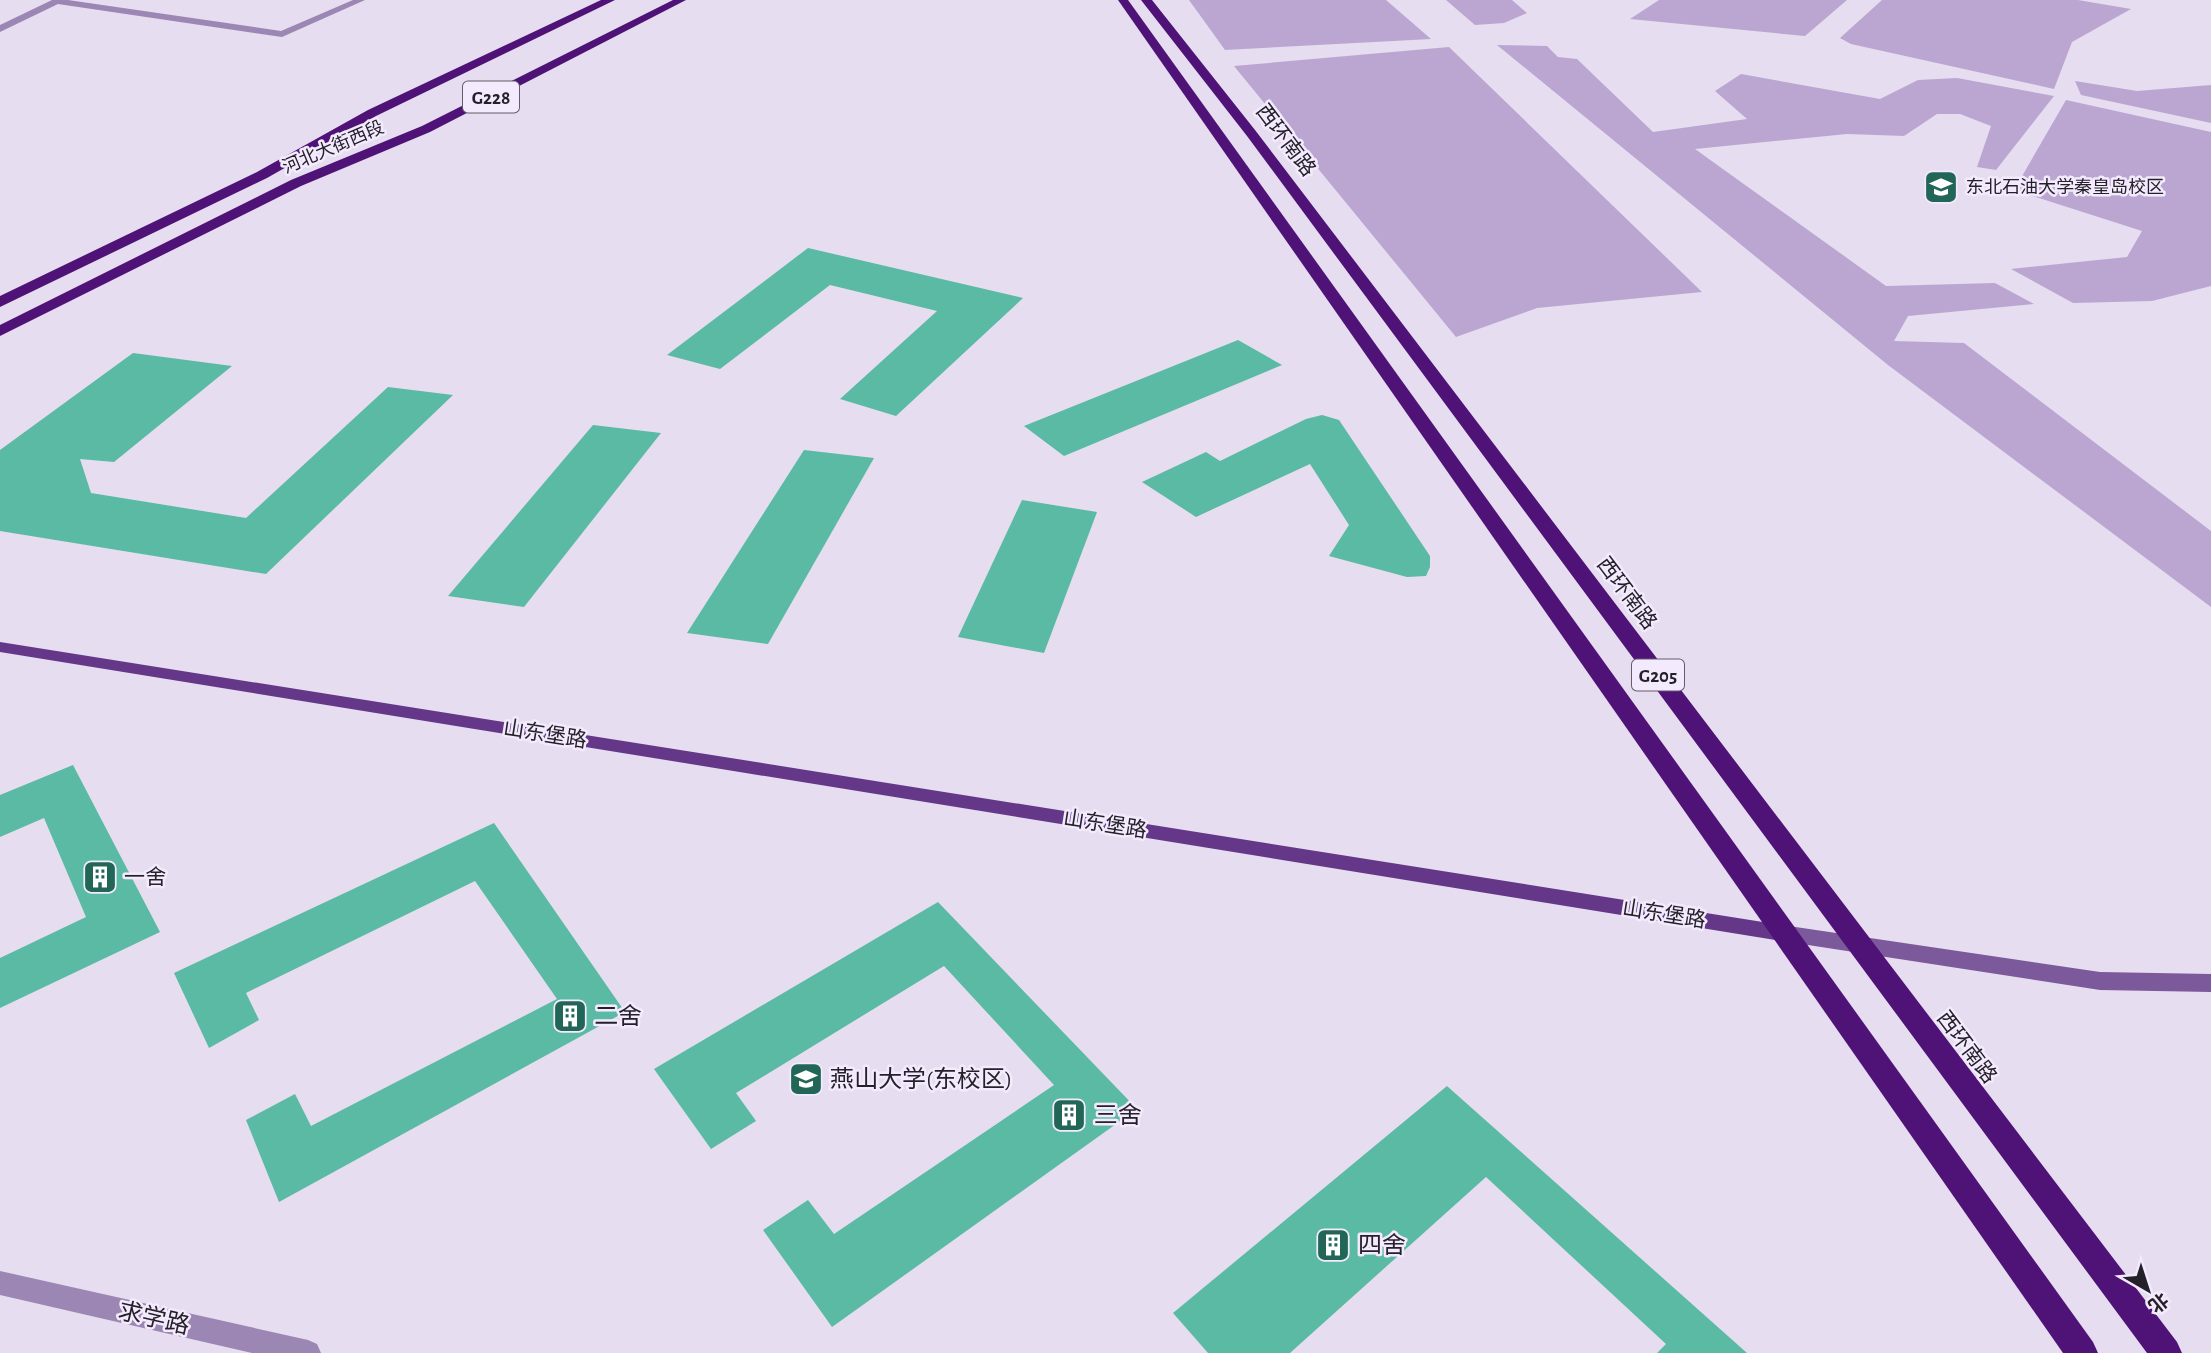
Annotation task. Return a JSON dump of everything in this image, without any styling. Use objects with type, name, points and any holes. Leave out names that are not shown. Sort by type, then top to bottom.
[{"type":"highway","name":"河北大街西段","points":[[0,302],[262,175],[372,113],[610,0]]},
{"type":"highway","name":"河北大街西段","points":[[0,334],[20,319],[296,183],[426,129],[681,0]]},
{"type":"highway","name":"G205","points":[[1123,0],[2082,1353]]},
{"type":"highway","name":"西环南路","points":[[1146,0],[1259,144],[2166,1353]]},
{"type":"main road","name":"山东堡路","points":[[0,647],[1782,933],[2099,981],[2211,983]]},
{"type":"street","points":[[0,29],[57,1],[282,34],[361,0]]},
{"type":"street","name":"求学路","points":[[0,1283],[308,1353]]},
{"type":"shaded area","points":[[1189,0],[1386,0],[1431,39],[1225,50]]},
{"type":"shaded area","points":[[1446,0],[1512,0],[1527,13],[1504,23],[1475,25]]},
{"type":"shaded area","points":[[1659,0],[1847,0],[1805,36],[1630,19]]},
{"type":"shaded area","points":[[1882,0],[2078,0],[2131,9],[2072,42],[2054,89],[1851,44],[1840,38]]},
{"type":"shaded area","points":[[1497,45],[1547,46],[1558,57],[1577,59],[1653,132],[1747,119],[1715,91],[1741,74],[1880,99],[1918,80],[1957,78],[2054,96],[1996,170],[1977,167],[1991,126],[1960,114],[1937,114],[1904,136],[1847,134],[1695,149],[1886,286],[1995,283],[2034,304],[1908,316],[1894,341],[1964,343],[2211,531],[2211,607],[1888,365]]},
{"type":"shaded area","points":[[1449,47],[1702,292],[1537,308],[1456,337],[1234,66]]},
{"type":"shaded area","points":[[2075,81],[2137,91],[2211,85],[2211,123],[2081,95]]},
{"type":"shaded area","points":[[2066,100],[2211,132],[2211,286],[2152,301],[2073,303],[2011,269],[2127,257],[2142,231],[2014,190]]},
{"type":"building","points":[[808,248],[1023,298],[896,416],[840,399],[937,311],[830,285],[720,369],[667,355]]},
{"type":"building","points":[[1238,340],[1282,365],[1064,456],[1024,426]]},
{"type":"building","points":[[133,353],[232,366],[114,462],[80,459],[91,493],[246,518],[388,387],[453,395],[266,574],[0,531],[0,450]]},
{"type":"building","points":[[1322,415],[1339,420],[1430,556],[1430,567],[1426,576],[1407,577],[1329,556],[1349,525],[1310,464],[1196,517],[1142,482],[1206,452],[1220,461],[1306,419]]},
{"type":"building","points":[[593,425],[661,433],[524,607],[448,596]]},
{"type":"building","points":[[804,450],[874,458],[768,644],[687,633]]},
{"type":"building","points":[[1022,500],[1097,512],[1044,653],[958,637]]},
{"type":"building","name":"一舍","points":[[73,765],[160,932],[0,1008],[0,958],[86,917],[44,818],[0,837],[0,795]]},
{"type":"building","name":"二舍","points":[[494,823],[625,1012],[279,1202],[246,1120],[295,1094],[311,1126],[557,999],[475,881],[246,993],[259,1020],[209,1048],[174,973]]},
{"type":"building","name":"三舍","points":[[938,902],[1137,1109],[832,1327],[763,1230],[808,1200],[834,1234],[1054,1085],[944,966],[736,1093],[756,1121],[711,1149],[654,1069]]},
{"type":"building","name":"四舍","points":[[1447,1086],[1747,1353],[1657,1353],[1666,1344],[1486,1177],[1290,1353],[1208,1353],[1173,1313]]},
{"type":"place","name":"东北石油大学秦皇岛校区","points":[[1941,187]]},
{"type":"place","name":"一舍","points":[[100,877]]},
{"type":"place","name":"二舍","points":[[570,1016]]},
{"type":"place","name":"燕山大学(东校区)","points":[[806,1079]]},
{"type":"place","name":"三舍","points":[[1069,1115]]},
{"type":"place","name":"四舍","points":[[1333,1245]]}]
